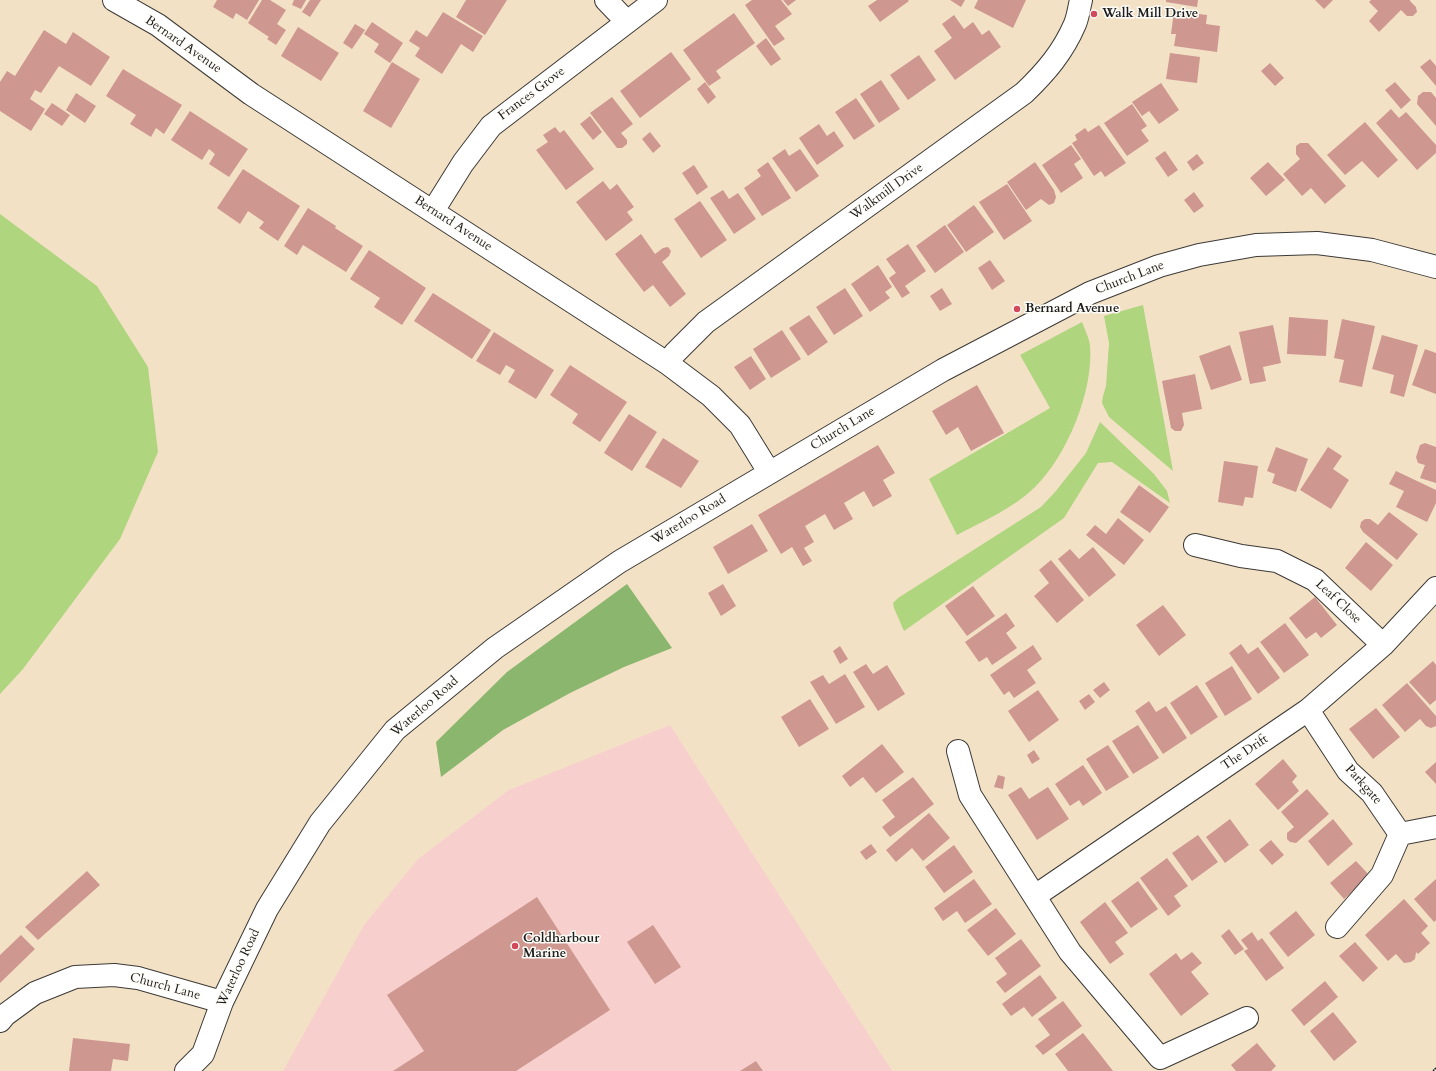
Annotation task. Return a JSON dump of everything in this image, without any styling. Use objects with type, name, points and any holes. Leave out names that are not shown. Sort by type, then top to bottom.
[{"type":"street","name":"Bernard Avenue","points":[[114,0],[158,25],[251,94],[667,363],[711,396],[740,426],[769,472]]},
{"type":"street","points":[[606,0],[627,22]]},
{"type":"street","name":"Frances Grove","points":[[433,211],[463,163],[491,126],[656,0]]},
{"type":"street","name":"Walkmill Drive","points":[[667,363],[706,322],[1024,93],[1045,73],[1062,50],[1075,23],[1081,0]]},
{"type":"street","name":"Church Lane","points":[[769,472],[942,370],[1090,292],[1159,266],[1199,255],[1256,245],[1317,243],[1372,250],[1436,268]]},
{"type":"street","name":"Waterloo Road","points":[[186,1071],[205,1063],[222,1002],[267,909],[320,823],[395,730],[495,648],[612,566],[769,472]]},
{"type":"street","name":"Leaf Close","points":[[1195,545],[1241,556],[1278,561],[1315,580],[1382,645]]},
{"type":"street","name":"The Drift","points":[[1035,896],[1308,710],[1382,645],[1436,588]]},
{"type":"street","name":"Parkgate","points":[[1308,710],[1348,771],[1372,792],[1400,834]]},
{"type":"street","points":[[958,751],[970,795],[1070,952],[1158,1064],[1247,1018]]},
{"type":"street","points":[[1338,927],[1382,875],[1400,834],[1434,828]]},
{"type":"street","name":"Church Lane","points":[[0,1021],[5,1015],[35,993],[75,977],[114,975],[138,978],[222,1002]]},
{"type":"shaded area","points":[[670,725],[892,1071],[283,1071],[364,925],[418,859],[509,790]]},
{"type":"green space","points":[[0,214],[97,286],[148,367],[158,452],[120,539],[23,669],[0,694]]},
{"type":"green space","points":[[1143,305],[1173,471],[1109,417],[1102,403],[1106,386],[1109,343],[1104,316]]},
{"type":"green space","points":[[1082,322],[1090,345],[1088,382],[1076,421],[1058,458],[1047,474],[1027,495],[998,514],[957,535],[929,479],[1050,408],[1020,355]]},
{"type":"green space","points":[[1100,422],[1154,474],[1167,491],[1170,503],[1112,462],[1098,463],[1064,518],[904,631],[893,603],[898,598],[1041,507],[1086,453]]},
{"type":"green space","points":[[627,584],[672,648],[624,667],[570,693],[503,730],[441,777],[436,742],[507,672]]},
{"type":"building","points":[[217,0],[259,0],[247,20],[236,13],[233,19],[213,7]]},
{"type":"building","points":[[262,0],[270,0],[286,10],[277,24],[286,30],[276,45],[267,39],[269,37],[248,23]]},
{"type":"building","points":[[294,0],[306,0],[301,9],[292,5]]},
{"type":"building","points":[[310,0],[321,0],[310,17],[302,12]]},
{"type":"building","points":[[466,0],[507,0],[485,35],[456,17]]},
{"type":"building","points":[[752,0],[781,0],[792,14],[775,26],[785,39],[774,46],[745,5]]},
{"type":"building","points":[[783,0],[796,0],[788,6]]},
{"type":"building","points":[[877,0],[909,1],[880,22],[868,6]]},
{"type":"building","points":[[950,0],[965,0],[961,7]]},
{"type":"building","points":[[978,0],[1026,0],[1013,28],[974,8]]},
{"type":"building","points":[[1166,0],[1198,0],[1197,7],[1166,2]]},
{"type":"building","points":[[1315,0],[1333,0],[1324,9]]},
{"type":"building","points":[[1371,0],[1410,0],[1416,7],[1417,12],[1413,16],[1407,16],[1401,10],[1379,32],[1369,21],[1378,11],[1369,2]]},
{"type":"building","points":[[1174,11],[1207,15],[1206,24],[1220,26],[1217,52],[1174,46],[1176,34],[1171,34]]},
{"type":"building","points":[[443,12],[483,36],[473,52],[461,44],[442,74],[415,56],[420,48],[409,41],[416,30],[427,37]]},
{"type":"building","points":[[734,13],[755,43],[716,71],[721,78],[709,86],[683,50]]},
{"type":"building","points":[[954,15],[964,29],[973,22],[982,35],[989,30],[1001,47],[955,80],[934,51],[952,38],[942,24]]},
{"type":"building","points":[[372,22],[403,43],[390,63],[374,52],[379,44],[364,34]]},
{"type":"building","points":[[355,24],[365,30],[352,49],[343,43]]},
{"type":"building","points":[[298,27],[339,53],[321,81],[281,56]]},
{"type":"building","points":[[44,30],[66,44],[73,32],[110,57],[91,86],[59,66],[41,93],[35,90],[30,99],[45,109],[31,131],[0,111],[0,82],[7,71],[15,76]]},
{"type":"building","points":[[766,38],[781,59],[771,66],[756,46]]},
{"type":"building","points":[[671,52],[691,79],[640,118],[620,91]]},
{"type":"building","points":[[1170,53],[1200,57],[1197,83],[1166,79]]},
{"type":"building","points":[[919,55],[936,80],[908,100],[890,75]]},
{"type":"building","points":[[1430,59],[1436,66],[1436,86],[1420,67]]},
{"type":"building","points":[[392,62],[420,79],[391,128],[363,111]]},
{"type":"building","points":[[1270,63],[1284,78],[1275,86],[1261,71]]},
{"type":"building","points":[[123,69],[182,105],[164,134],[156,128],[151,137],[130,124],[136,115],[106,96]]},
{"type":"building","points":[[881,80],[900,109],[879,123],[860,94]]},
{"type":"building","points":[[705,82],[716,97],[708,104],[697,89]]},
{"type":"building","points":[[1395,82],[1411,100],[1401,109],[1385,90]]},
{"type":"building","points":[[1161,83],[1179,110],[1159,124],[1149,111],[1142,116],[1132,102]]},
{"type":"building","points":[[1423,92],[1431,92],[1436,98],[1436,126],[1417,104],[1418,96]]},
{"type":"building","points":[[76,93],[96,106],[85,123],[66,110]]},
{"type":"building","points":[[612,97],[633,124],[621,133],[627,140],[627,144],[622,148],[617,148],[590,113]]},
{"type":"building","points":[[856,98],[875,126],[854,140],[835,112]]},
{"type":"building","points":[[52,103],[70,115],[62,126],[44,114]]},
{"type":"building","points":[[1132,104],[1147,126],[1141,130],[1149,141],[1127,156],[1104,123]]},
{"type":"building","points":[[1391,109],[1399,118],[1406,112],[1436,145],[1436,153],[1417,170],[1376,123]]},
{"type":"building","points":[[190,111],[248,149],[229,177],[209,164],[215,154],[209,149],[202,160],[171,140]]},
{"type":"building","points":[[590,116],[602,132],[593,140],[580,124]]},
{"type":"building","points":[[1365,122],[1398,160],[1378,178],[1362,161],[1345,175],[1327,155]]},
{"type":"building","points":[[819,124],[827,136],[834,131],[844,146],[817,165],[799,138]]},
{"type":"building","points":[[1099,125],[1126,163],[1105,177],[1101,171],[1094,176],[1072,143],[1077,140],[1075,135],[1085,128],[1088,132]]},
{"type":"building","points":[[555,127],[560,133],[564,130],[594,169],[566,190],[536,150],[548,142],[543,135]]},
{"type":"building","points":[[650,132],[661,146],[653,153],[642,139]]},
{"type":"building","points":[[1300,143],[1308,143],[1346,186],[1325,204],[1311,188],[1302,196],[1283,174],[1300,159],[1296,154],[1296,146]]},
{"type":"building","points":[[1071,145],[1081,159],[1074,164],[1083,178],[1061,193],[1042,165]]},
{"type":"building","points":[[785,149],[789,156],[800,149],[819,176],[796,192],[772,158]]},
{"type":"building","points":[[1165,151],[1178,170],[1168,177],[1155,158]]},
{"type":"building","points":[[1197,154],[1204,163],[1193,171],[1187,162]]},
{"type":"building","points":[[768,162],[791,198],[762,216],[744,188],[761,176],[757,170]]},
{"type":"building","points":[[1035,162],[1054,190],[1056,197],[1054,203],[1049,205],[1041,199],[1026,210],[1007,182]]},
{"type":"building","points":[[1268,162],[1285,180],[1266,196],[1250,178]]},
{"type":"building","points":[[694,165],[708,187],[697,195],[682,173]]},
{"type":"building","points":[[243,169],[300,206],[278,241],[259,228],[264,222],[248,211],[240,224],[217,208]]},
{"type":"building","points":[[603,181],[610,190],[617,184],[634,207],[627,212],[633,220],[606,241],[576,202]]},
{"type":"building","points":[[1007,184],[1032,221],[1004,240],[979,202]]},
{"type":"building","points":[[723,190],[729,199],[738,193],[756,219],[734,234],[710,198]]},
{"type":"building","points":[[1194,192],[1204,206],[1194,213],[1184,200]]},
{"type":"building","points":[[700,201],[727,240],[701,258],[674,219]]},
{"type":"building","points":[[974,205],[994,232],[966,252],[947,225]]},
{"type":"building","points":[[308,208],[363,246],[346,272],[303,245],[297,255],[284,246]]},
{"type":"building","points":[[945,225],[964,252],[935,273],[916,246]]},
{"type":"building","points":[[641,234],[655,254],[663,248],[668,247],[671,251],[669,256],[662,262],[686,294],[670,307],[653,285],[644,292],[615,254]]},
{"type":"building","points":[[908,244],[926,271],[905,286],[910,293],[902,298],[889,278],[896,273],[886,259]]},
{"type":"building","points":[[369,250],[426,288],[402,325],[374,307],[380,298],[350,279]]},
{"type":"building","points":[[990,260],[1005,281],[992,290],[978,268]]},
{"type":"building","points":[[878,265],[892,287],[885,292],[890,298],[870,312],[851,284]]},
{"type":"building","points":[[845,288],[863,316],[834,335],[816,307]]},
{"type":"building","points":[[942,288],[952,304],[940,311],[930,296]]},
{"type":"building","points":[[433,293],[491,330],[472,359],[414,321]]},
{"type":"building","points":[[809,315],[828,342],[808,356],[789,328]]},
{"type":"building","points":[[1289,317],[1328,320],[1326,356],[1287,354]]},
{"type":"building","points":[[1342,319],[1375,326],[1362,387],[1339,382],[1344,360],[1334,358]]},
{"type":"building","points":[[1273,325],[1281,363],[1263,367],[1266,381],[1250,384],[1239,332]]},
{"type":"building","points":[[782,330],[801,359],[771,378],[753,349]]},
{"type":"building","points":[[494,332],[554,370],[536,399],[508,382],[515,370],[506,365],[500,375],[476,361]]},
{"type":"building","points":[[1382,335],[1418,345],[1404,397],[1390,393],[1394,375],[1372,369]]},
{"type":"building","points":[[1230,345],[1242,380],[1211,390],[1199,356]]},
{"type":"building","points":[[1425,349],[1436,353],[1436,394],[1412,385]]},
{"type":"building","points":[[751,356],[766,379],[750,390],[734,367]]},
{"type":"building","points":[[570,365],[627,402],[600,442],[572,423],[578,414],[550,395]]},
{"type":"building","points":[[1195,374],[1202,409],[1182,413],[1184,425],[1181,431],[1175,431],[1171,428],[1162,381]]},
{"type":"building","points":[[977,385],[1004,433],[971,451],[958,427],[946,435],[932,411]]},
{"type":"building","points":[[629,414],[657,432],[632,471],[604,453]]},
{"type":"building","points":[[663,438],[699,461],[681,488],[645,467]]},
{"type":"building","points":[[1425,443],[1436,447],[1436,483],[1420,478],[1425,465],[1418,463],[1416,457],[1420,445]]},
{"type":"building","points":[[878,445],[895,473],[883,480],[892,496],[873,507],[864,491],[844,503],[853,519],[834,530],[825,514],[805,526],[814,542],[804,548],[812,561],[803,566],[792,547],[781,554],[758,515]]},
{"type":"building","points":[[1276,447],[1308,459],[1296,492],[1272,483],[1275,474],[1267,471]]},
{"type":"building","points":[[1328,447],[1342,456],[1333,469],[1349,480],[1331,509],[1300,490]]},
{"type":"building","points":[[1224,461],[1258,466],[1253,498],[1245,497],[1243,506],[1218,502]]},
{"type":"building","points":[[1396,471],[1436,490],[1436,503],[1427,522],[1396,507],[1404,491],[1389,484]]},
{"type":"building","points":[[1139,485],[1169,507],[1150,533],[1120,512]]},
{"type":"building","points":[[1389,512],[1418,534],[1397,560],[1363,532],[1360,527],[1361,522],[1365,519],[1370,519],[1378,525]]},
{"type":"building","points":[[1118,518],[1144,540],[1124,565],[1086,535],[1095,525],[1106,534]]},
{"type":"building","points":[[752,524],[768,551],[728,574],[713,547]]},
{"type":"building","points":[[1366,542],[1393,565],[1371,591],[1345,568]]},
{"type":"building","points":[[1093,547],[1116,575],[1089,597],[1058,559],[1070,549],[1079,559]]},
{"type":"building","points":[[1051,560],[1084,600],[1057,623],[1034,596],[1049,583],[1039,570]]},
{"type":"building","points":[[723,584],[736,606],[721,616],[708,593]]},
{"type":"building","points":[[973,586],[995,616],[967,636],[945,606]]},
{"type":"building","points":[[1315,597],[1337,625],[1321,638],[1316,632],[1306,639],[1289,618]]},
{"type":"building","points":[[1163,605],[1186,635],[1159,656],[1136,625]]},
{"type":"building","points":[[1006,613],[1015,626],[1006,633],[1017,648],[992,665],[987,657],[979,662],[965,642]]},
{"type":"building","points":[[1285,623],[1309,655],[1284,673],[1260,642]]},
{"type":"building","points":[[1241,644],[1248,654],[1258,647],[1280,678],[1258,694],[1229,653]]},
{"type":"building","points":[[1033,645],[1042,659],[1027,670],[1036,683],[1014,698],[1009,691],[1004,695],[990,675]]},
{"type":"building","points":[[840,646],[848,659],[840,664],[833,651]]},
{"type":"building","points":[[1433,661],[1436,665],[1436,700],[1430,705],[1409,682]]},
{"type":"building","points":[[866,664],[873,674],[887,665],[905,694],[878,711],[853,672]]},
{"type":"building","points":[[1232,666],[1252,699],[1225,716],[1205,683]]},
{"type":"building","points":[[845,674],[865,707],[836,724],[810,682],[823,675],[829,684]]},
{"type":"building","points":[[1104,682],[1110,690],[1100,698],[1093,690]]},
{"type":"building","points":[[1407,683],[1436,716],[1436,726],[1431,728],[1426,726],[1420,719],[1405,732],[1382,705]]},
{"type":"building","points":[[1197,685],[1218,717],[1191,735],[1170,703]]},
{"type":"building","points":[[1038,690],[1059,720],[1029,742],[1008,711]]},
{"type":"building","points":[[1089,694],[1095,702],[1085,710],[1079,701]]},
{"type":"building","points":[[810,699],[829,729],[799,747],[781,717]]},
{"type":"building","points":[[1149,701],[1156,712],[1166,706],[1187,738],[1163,754],[1135,711]]},
{"type":"building","points":[[1376,708],[1400,737],[1373,759],[1349,729]]},
{"type":"building","points":[[1138,725],[1159,758],[1133,774],[1112,741]]},
{"type":"building","points":[[882,744],[904,772],[876,793],[863,777],[850,787],[842,776]]},
{"type":"building","points":[[1108,745],[1129,777],[1106,791],[1086,759]]},
{"type":"building","points":[[1034,750],[1040,759],[1032,764],[1027,755]]},
{"type":"building","points":[[1283,759],[1297,776],[1292,782],[1299,791],[1278,810],[1255,784]]},
{"type":"building","points":[[1436,762],[1436,784],[1425,772]]},
{"type":"building","points":[[1083,765],[1102,793],[1083,806],[1079,800],[1070,806],[1055,784]]},
{"type":"building","points":[[998,775],[1005,777],[1003,789],[994,787]]},
{"type":"building","points":[[913,777],[934,804],[890,837],[882,827],[895,817],[882,800]]},
{"type":"building","points":[[1021,787],[1029,799],[1048,787],[1069,819],[1037,840],[1008,795]]},
{"type":"building","points":[[1307,789],[1329,814],[1296,843],[1290,842],[1287,839],[1287,833],[1294,827],[1281,812]]},
{"type":"building","points":[[929,813],[950,838],[923,861],[912,848],[896,862],[886,850]]},
{"type":"building","points":[[1230,819],[1249,845],[1225,863],[1206,837]]},
{"type":"building","points":[[1333,819],[1353,844],[1328,866],[1308,841]]},
{"type":"building","points":[[1198,835],[1218,862],[1192,881],[1172,853]]},
{"type":"building","points":[[1271,840],[1284,855],[1272,865],[1259,850]]},
{"type":"building","points":[[871,844],[877,852],[866,860],[860,852]]},
{"type":"building","points":[[954,845],[973,872],[944,893],[925,867]]},
{"type":"building","points":[[1167,858],[1188,886],[1174,896],[1181,906],[1168,916],[1140,878]]},
{"type":"building","points":[[1356,861],[1370,876],[1344,899],[1330,883]]},
{"type":"building","points":[[87,871],[100,885],[38,940],[25,927]]},
{"type":"building","points":[[974,879],[992,904],[965,923],[957,911],[943,921],[934,908]]},
{"type":"building","points":[[1436,879],[1436,920],[1434,922],[1414,899]]},
{"type":"building","points":[[1138,881],[1158,909],[1131,928],[1111,901]]},
{"type":"building","name":"Coldharbour Marine","points":[[537,897],[610,1010],[516,1071],[393,1071],[424,1051],[387,995]]},
{"type":"building","points":[[1404,899],[1428,926],[1421,933],[1430,943],[1418,954],[1416,952],[1415,959],[1411,962],[1404,963],[1396,954],[1388,961],[1365,935]]},
{"type":"building","points":[[1105,902],[1128,933],[1115,942],[1124,954],[1110,964],[1080,922]]},
{"type":"building","points":[[996,908],[1016,934],[988,956],[967,930]]},
{"type":"building","points":[[1296,911],[1315,935],[1288,957],[1269,933]]},
{"type":"building","points":[[653,925],[681,967],[655,984],[627,942]]},
{"type":"building","points":[[1229,929],[1244,949],[1235,955],[1221,936]]},
{"type":"building","points":[[1252,932],[1258,941],[1262,938],[1284,968],[1266,981],[1244,951],[1248,949],[1241,940]]},
{"type":"building","points":[[21,935],[35,949],[0,983],[0,955]]},
{"type":"building","points":[[1021,939],[1041,966],[1005,993],[996,982],[1007,974],[995,958]]},
{"type":"building","points":[[1355,942],[1378,968],[1363,982],[1339,956]]},
{"type":"building","points":[[1192,952],[1202,963],[1191,972],[1209,994],[1181,1016],[1149,974],[1176,953],[1181,960]]},
{"type":"building","points":[[1040,975],[1057,998],[1032,1017],[1024,1007],[1011,1016],[1002,1004]]},
{"type":"building","points":[[1325,981],[1338,997],[1304,1026],[1291,1010]]},
{"type":"building","points":[[1063,1001],[1082,1026],[1043,1055],[1035,1046],[1050,1035],[1038,1019]]},
{"type":"building","points":[[1333,1012],[1357,1042],[1334,1061],[1310,1031]]},
{"type":"building","points":[[1083,1033],[1113,1071],[1068,1071],[1055,1054]]},
{"type":"building","points":[[73,1038],[130,1044],[128,1061],[113,1059],[111,1071],[69,1071]]},
{"type":"building","points":[[1257,1043],[1276,1066],[1271,1071],[1236,1071],[1231,1065]]},
{"type":"building","points":[[756,1061],[763,1071],[740,1071]]},
{"type":"place","name":"Walk Mill Drive","points":[[1094,14]]},
{"type":"place","name":"Bernard Avenue","points":[[1017,309]]},
{"type":"place","name":"Coldharbour Marine","points":[[515,946]]}]
